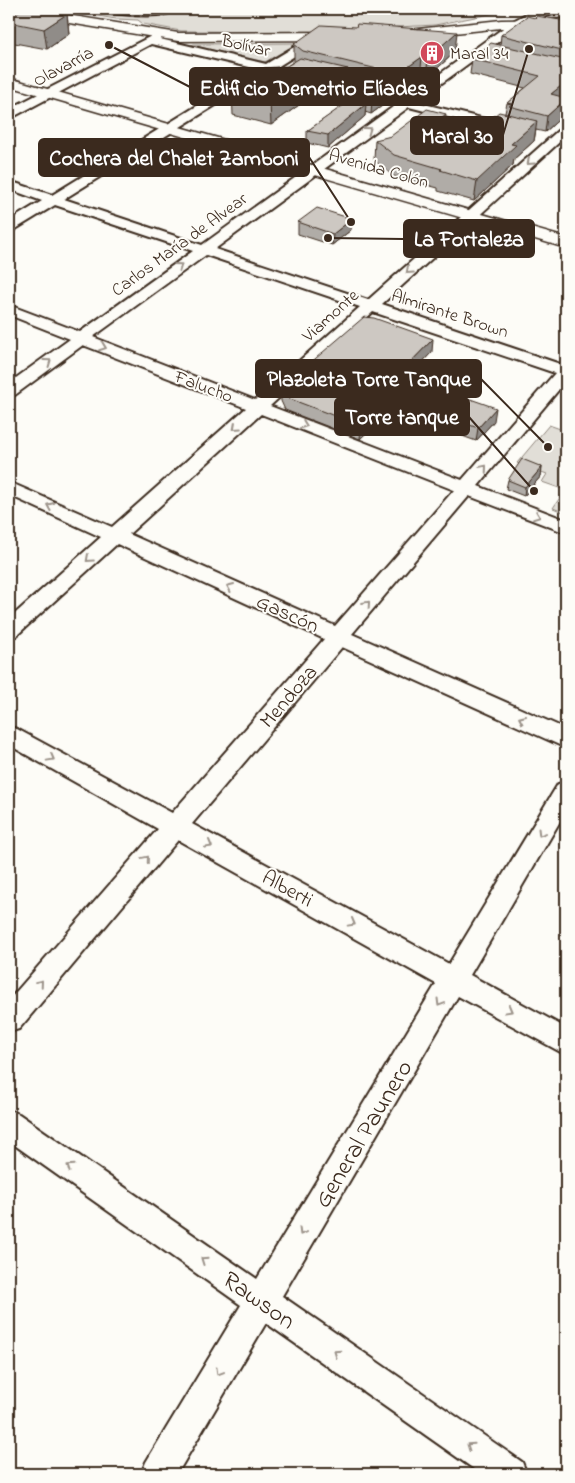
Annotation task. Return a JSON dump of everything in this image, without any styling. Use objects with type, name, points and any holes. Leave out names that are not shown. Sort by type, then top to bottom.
[{"type":"main road","points":[[9,9],[32,11],[155,37],[356,36]]},
{"type":"main road","points":[[398,35],[517,23],[566,23]]},
{"type":"main road","name":"Avenida Colón","points":[[9,82],[566,243]]},
{"type":"street","points":[[105,9],[144,13],[172,9]]},
{"type":"street","points":[[472,27],[537,9]]},
{"type":"street","name":"Carlos María de Alvear","points":[[9,391],[406,103],[471,50],[530,16],[563,9]]},
{"type":"street","points":[[9,20],[32,11]]},
{"type":"street","points":[[398,35],[439,43]]},
{"type":"street","name":"Bolívar","points":[[155,37],[305,77]]},
{"type":"street","name":"Olavarría","points":[[9,114],[155,37]]},
{"type":"street","points":[[9,227],[318,37]]},
{"type":"street","points":[[471,50],[495,56]]},
{"type":"street","points":[[387,98],[531,135],[562,138]]},
{"type":"street","name":"Viamonte","points":[[9,631],[471,215],[562,138]]},
{"type":"street","name":"Almirante Brown","points":[[9,185],[566,371]]},
{"type":"street","name":"Falucho","points":[[9,310],[566,527]]},
{"type":"street","name":"Mendoza","points":[[9,1020],[566,371]]},
{"type":"street","name":"Gascón","points":[[9,488],[566,739]]},
{"type":"street","name":"Alberti","points":[[9,735],[454,978],[566,1042]]},
{"type":"street","name":"General Paunero","points":[[158,1474],[566,791]]},
{"type":"street","name":"Rawson","points":[[9,1124],[510,1474]]},
{"type":"path","points":[[415,9],[439,13],[462,12]]},
{"type":"path","points":[[468,11],[474,9]]},
{"type":"shaded area","points":[[55,9],[86,9],[158,15],[178,9],[515,9],[435,25],[306,32],[181,31],[143,24],[138,20],[116,19]]},
{"type":"shaded area","points":[[298,43],[265,62],[191,45],[194,44]]},
{"type":"shaded area","points":[[549,425],[566,431],[566,507],[563,512],[553,508],[565,490],[542,482],[547,474],[517,463]]},
{"type":"building","points":[[23,9],[37,9],[67,14],[44,29],[9,22],[9,16]]},
{"type":"building","points":[[527,16],[566,21],[566,51],[501,35]]},
{"type":"building","points":[[357,24],[457,32],[428,58],[422,57],[398,74],[303,51],[294,44],[321,25],[356,27]]},
{"type":"building","points":[[491,43],[566,60],[566,82],[551,94],[566,99],[547,116],[509,106],[512,104],[507,103],[540,76],[472,59]]},
{"type":"building","points":[[300,58],[348,69],[306,75],[270,100],[232,90],[250,79],[254,80],[264,68],[287,66]]},
{"type":"building","points":[[352,82],[386,91],[372,102],[362,99],[366,104],[328,135],[307,131],[355,97],[344,94]]},
{"type":"building","points":[[427,109],[446,114],[413,140],[451,150],[499,112],[537,121],[511,144],[516,145],[477,181],[394,155],[375,140],[391,136]]},
{"type":"building","points":[[317,208],[352,219],[333,234],[298,222]]},
{"type":"building","points":[[364,317],[374,318],[433,339],[399,374],[496,408],[478,428],[391,397],[361,426],[285,397],[281,388]]},
{"type":"building","points":[[522,459],[542,467],[525,487],[508,480]]},
{"type":"place","name":"Edificio Demetrio Elíades","points":[[109,45]]},
{"type":"place","name":"Maral 30","points":[[529,49]]},
{"type":"place","name":"Maral 34","points":[[432,53]]},
{"type":"place","name":"Cochera del Chalet Zamboni","points":[[351,222]]},
{"type":"place","name":"La Fortaleza","points":[[328,238]]},
{"type":"place","name":"Plazoleta Torre Tanque","points":[[548,447]]},
{"type":"place","name":"Torre tanque","points":[[534,491]]}]
